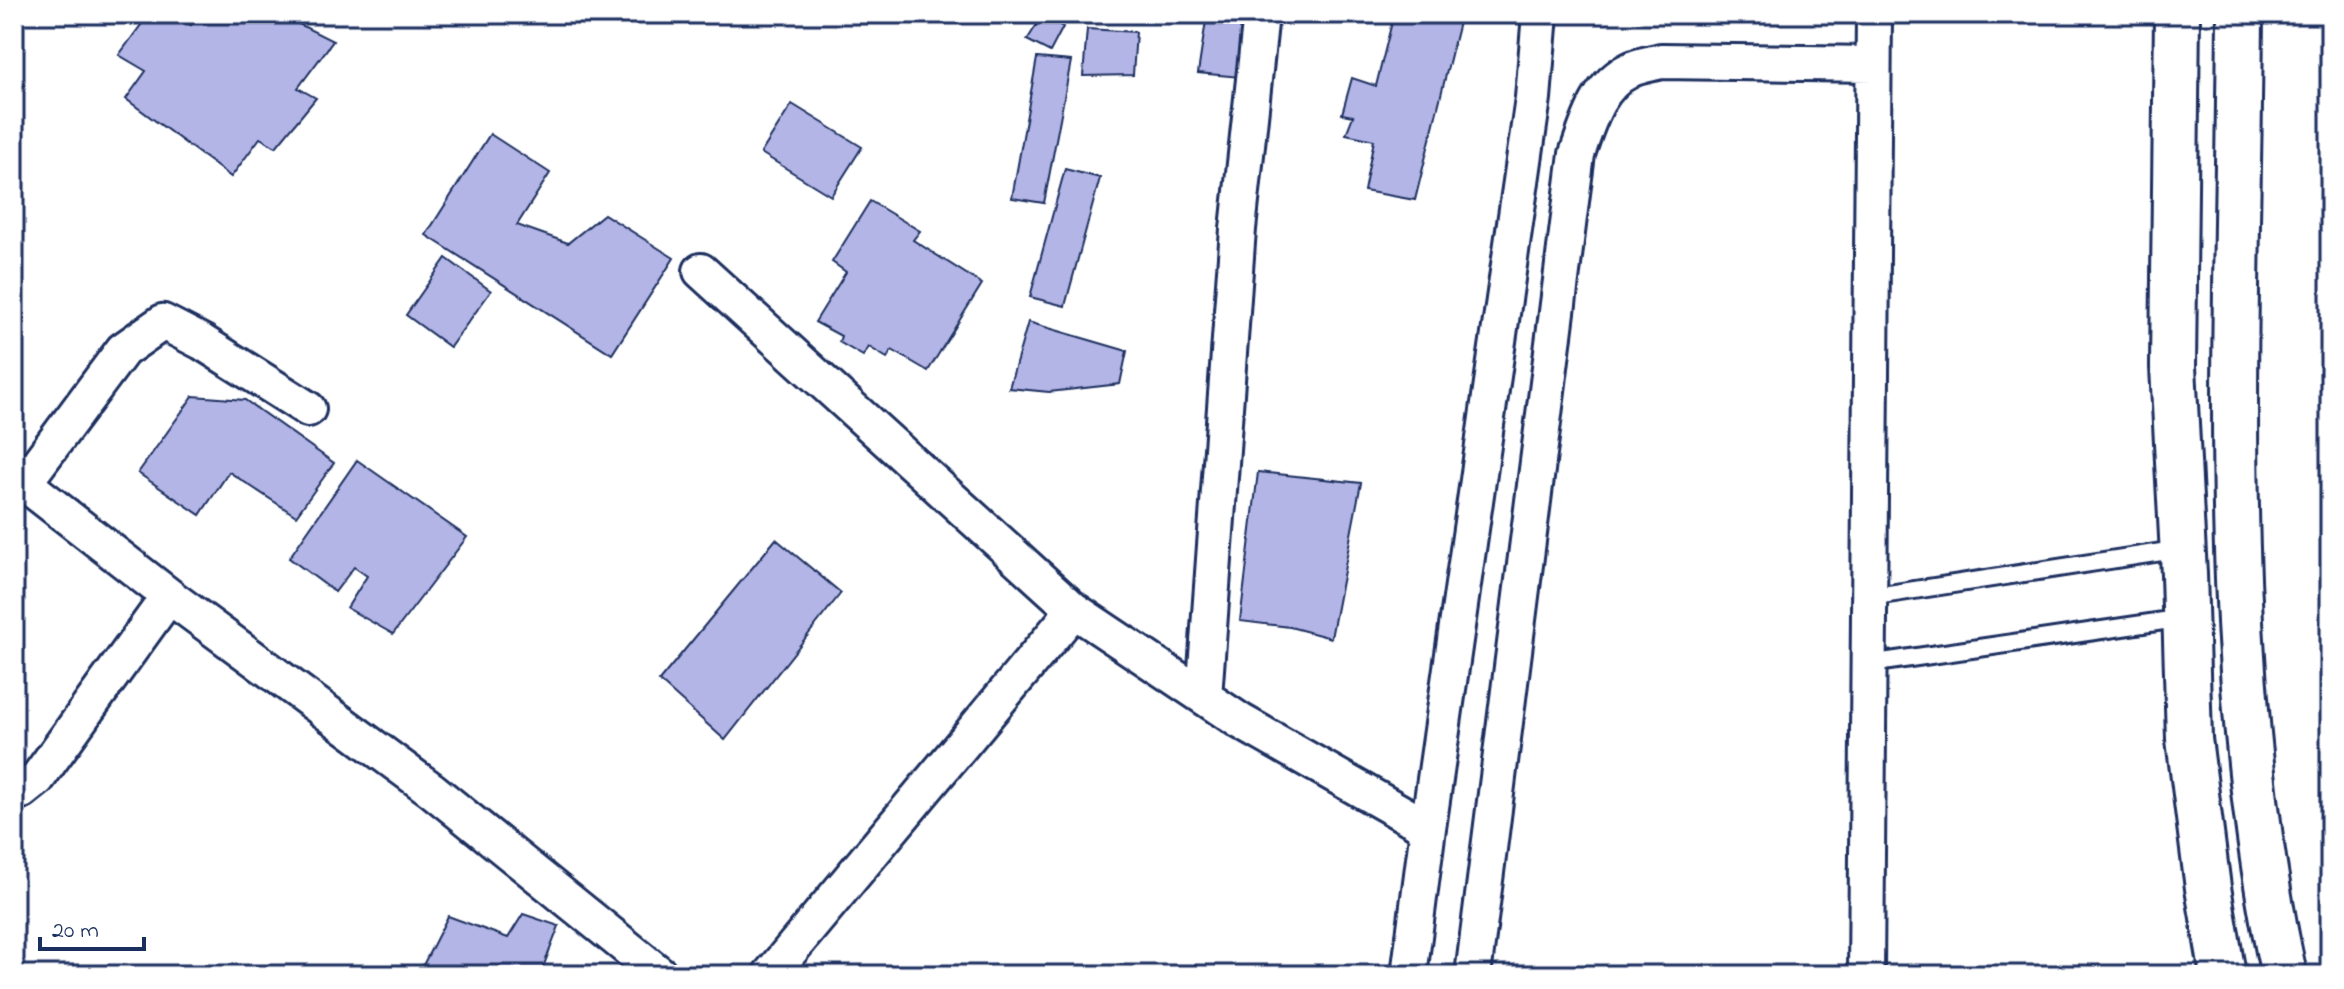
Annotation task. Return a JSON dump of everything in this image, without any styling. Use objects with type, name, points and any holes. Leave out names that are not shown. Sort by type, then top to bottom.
[{"type":"main road","points":[[2177,14],[2173,367],[2189,739],[2208,888],[2223,975]]},
{"type":"main road","points":[[2240,14],[2234,363],[2239,600],[2250,767],[2273,923],[2284,975]]},
{"type":"street","points":[[1204,697],[1238,229],[1261,14]]},
{"type":"street","points":[[1409,975],[1533,98],[1540,14]]},
{"type":"street","points":[[1866,975],[1874,14]]},
{"type":"street","points":[[1473,975],[1577,154],[1590,118],[1605,91],[1629,70],[1661,61],[1873,64]]},
{"type":"street","points":[[701,271],[1074,610],[1240,721],[1428,828]]},
{"type":"street","points":[[308,409],[202,342],[163,322],[123,350],[19,477],[169,596],[432,790],[661,975]]},
{"type":"street","points":[[14,790],[22,791],[37,779],[169,596]]},
{"type":"street","points":[[770,975],[1074,610]]},
{"type":"lane","points":[[1869,597],[2183,549]]},
{"type":"lane","points":[[1869,664],[2185,618]]},
{"type":"building","points":[[149,14],[175,14],[191,25],[198,14],[241,14],[254,23],[260,14],[279,14],[333,41],[298,88],[316,98],[276,147],[260,138],[231,177],[126,99],[146,71],[119,55]]},
{"type":"building","points":[[1207,14],[1246,14],[1240,77],[1198,73]]},
{"type":"building","points":[[1394,14],[1461,14],[1415,200],[1364,191],[1374,140],[1346,134],[1353,116],[1342,114],[1352,78],[1376,86]]},
{"type":"building","points":[[1043,15],[1063,27],[1050,52],[1027,40]]},
{"type":"building","points":[[1087,29],[1136,32],[1133,75],[1083,76]]},
{"type":"building","points":[[1037,58],[1071,61],[1044,203],[1012,198]]},
{"type":"building","points":[[792,104],[862,147],[831,196],[761,153]]},
{"type":"building","points":[[490,134],[550,173],[517,225],[568,243],[604,214],[674,258],[612,354],[426,235]]},
{"type":"building","points":[[1065,169],[1100,178],[1065,306],[1030,297]]},
{"type":"building","points":[[870,201],[920,231],[913,240],[982,284],[928,371],[892,350],[887,358],[869,347],[863,356],[839,342],[841,336],[815,322],[846,272],[832,262]]},
{"type":"building","points":[[446,258],[491,291],[450,347],[406,315]]},
{"type":"building","points":[[1028,322],[1127,351],[1120,384],[1049,392],[1009,388]]},
{"type":"building","points":[[193,396],[245,400],[334,463],[296,516],[229,472],[200,515],[138,473]]},
{"type":"building","points":[[357,460],[467,537],[393,634],[347,608],[367,576],[354,567],[335,592],[289,558]]},
{"type":"building","points":[[1258,472],[1361,483],[1331,638],[1290,627],[1240,621]]},
{"type":"building","points":[[776,539],[841,593],[725,740],[659,681]]},
{"type":"building","points":[[523,914],[559,926],[540,975],[418,975],[448,916],[508,938]]}]
